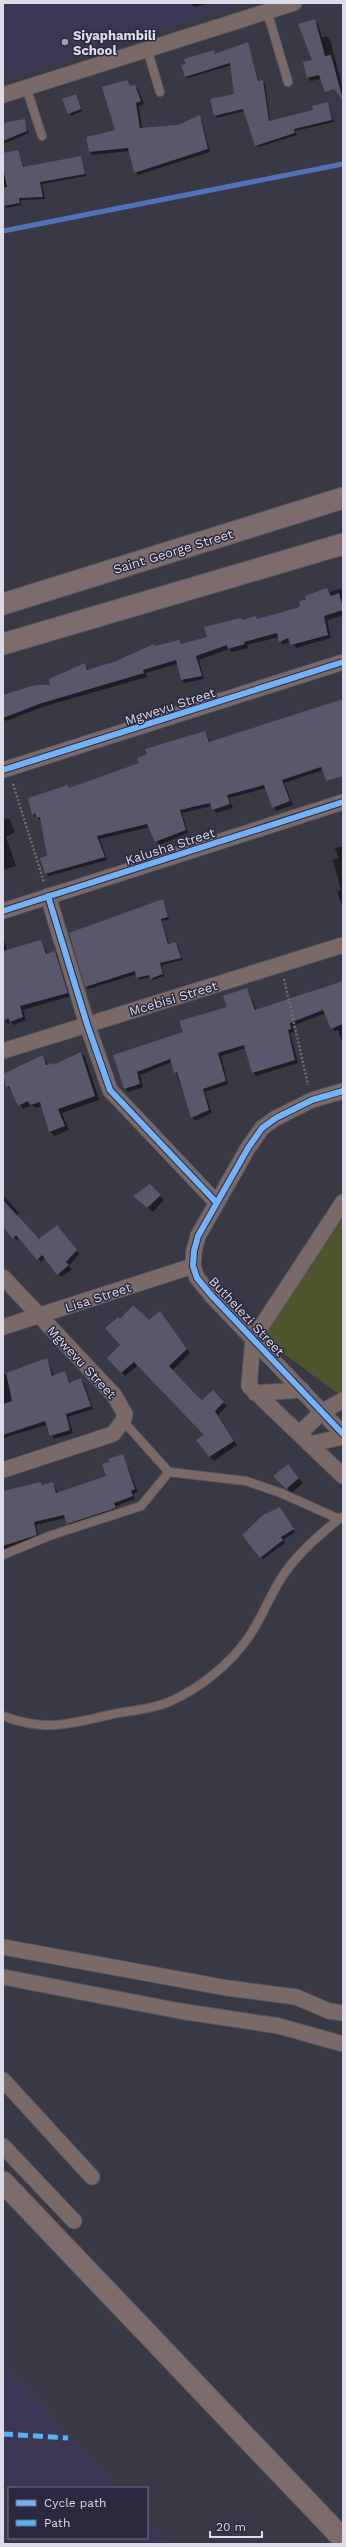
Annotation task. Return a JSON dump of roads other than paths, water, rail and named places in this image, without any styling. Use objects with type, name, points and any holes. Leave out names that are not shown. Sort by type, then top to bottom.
[{"type":"main road","name":"Saint George Street","points":[[3,604],[343,498]]},
{"type":"main road","points":[[3,644],[343,544]]},
{"type":"main road","points":[[3,2182],[343,2539]]},
{"type":"street","points":[[3,95],[294,3]]},
{"type":"street","name":"Mgwevu Street","points":[[5,769],[343,662]]},
{"type":"street","name":"Kalusha Street","points":[[3,911],[343,802]]},
{"type":"street","points":[[48,896],[87,1024],[110,1090],[115,1098],[216,1202]]},
{"type":"street","name":"Mcebisi Street","points":[[3,1051],[281,965],[343,944]]},
{"type":"street","points":[[193,1266],[198,1236],[216,1202],[262,1128],[292,1108],[312,1100],[343,1091]]},
{"type":"street","points":[[343,1202],[253,1339],[249,1386],[343,1476]]},
{"type":"street","name":"Lisa Street","points":[[3,1327],[193,1266]]},
{"type":"street","name":"Buthelezi Street","points":[[193,1266],[197,1278],[212,1296],[343,1435]]},
{"type":"street","name":"Mgwevu Street","points":[[3,1277],[38,1316],[114,1395],[125,1414],[124,1421]]},
{"type":"street","points":[[255,1393],[302,1390]]},
{"type":"street","points":[[304,1439],[322,1412],[343,1400]]},
{"type":"street","points":[[3,1470],[113,1434],[124,1421]]},
{"type":"street","points":[[304,1439],[343,1435]]},
{"type":"street","points":[[3,1947],[227,1988],[296,1997],[329,2010],[343,2013]]},
{"type":"street","points":[[3,1977],[180,2011],[279,2026],[343,2044]]},
{"type":"street","points":[[3,2080],[92,2177]]},
{"type":"street","points":[[3,2146],[74,2220]]},
{"type":"lane","points":[[267,11],[288,82]]},
{"type":"lane","points":[[147,49],[160,92]]},
{"type":"lane","points":[[26,88],[42,136]]},
{"type":"lane","points":[[3,1716],[38,1725],[56,1727],[111,1714],[148,1709],[172,1701],[223,1666],[239,1651],[249,1637],[282,1577],[312,1543],[341,1518],[246,1481],[170,1472],[124,1421]]},
{"type":"lane","points":[[3,1555],[49,1536],[141,1506],[170,1472]]},
{"type":"waterway","points":[[3,231],[343,164]]},
{"type":"place","name":"Siyaphambili School","points":[[65,42]]}]
